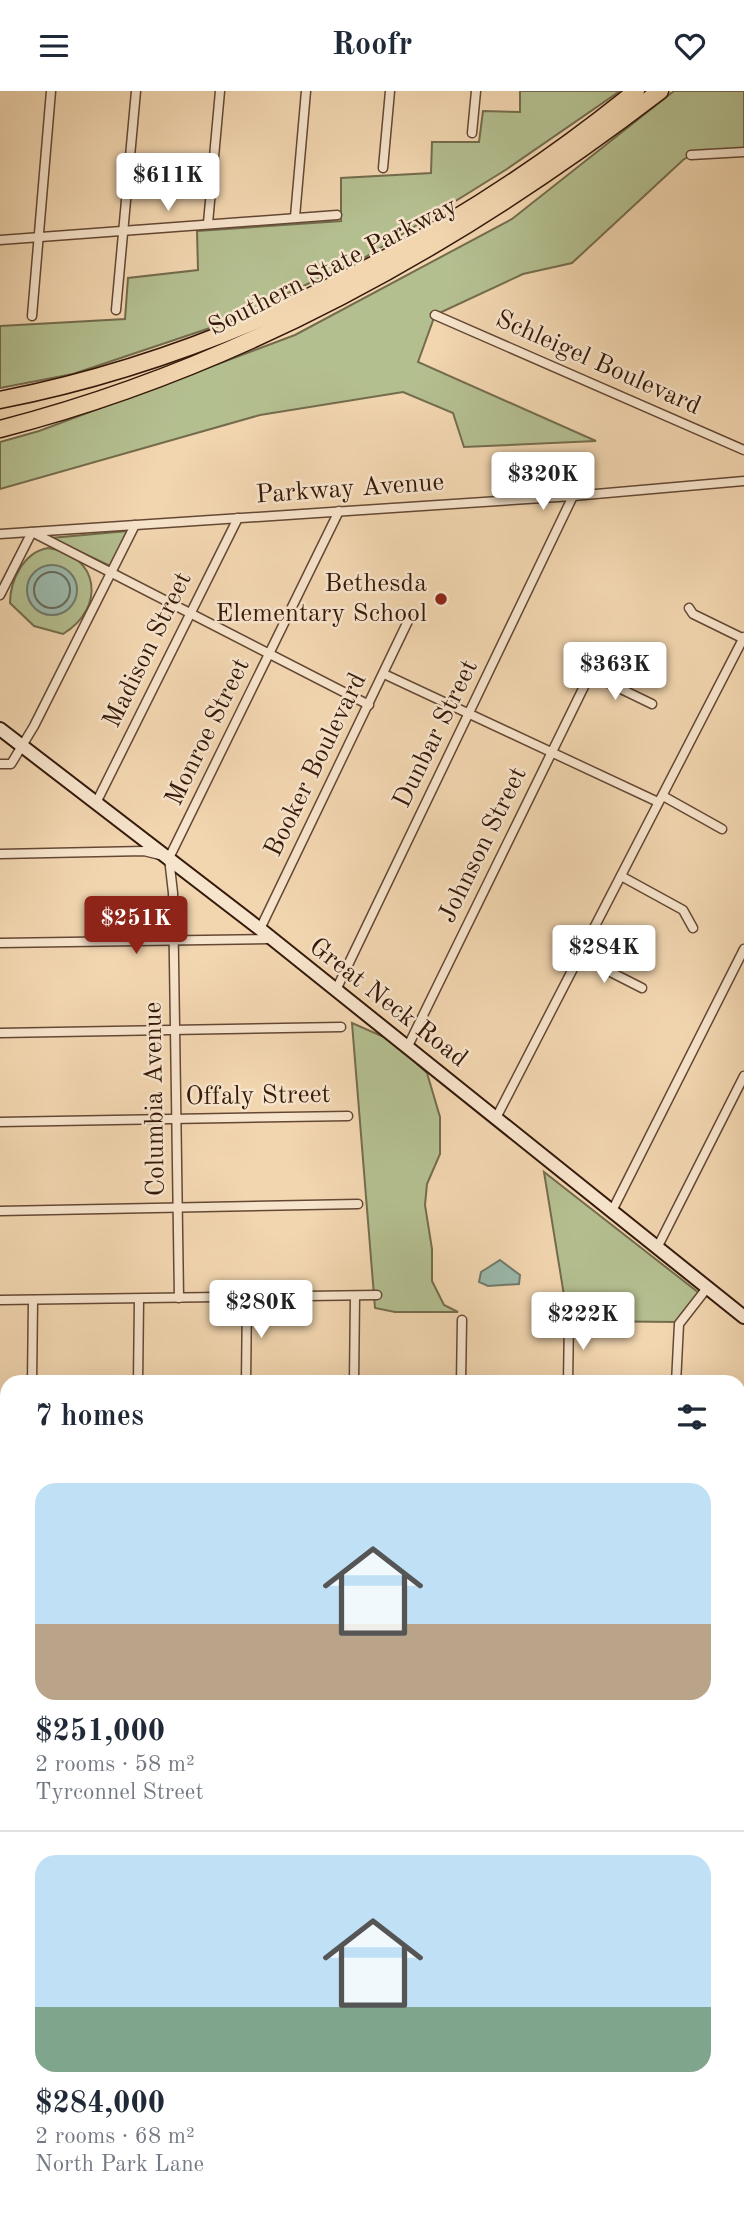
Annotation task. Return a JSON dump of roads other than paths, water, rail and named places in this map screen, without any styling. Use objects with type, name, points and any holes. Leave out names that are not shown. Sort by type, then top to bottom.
[{"type":"highway","name":"Southern State Parkway","points":[[0,400],[69,385],[130,367],[290,306],[351,276],[467,209],[590,128],[636,91]]},
{"type":"highway","name":"Southern State Parkway","points":[[0,429],[156,380],[272,332],[472,224],[592,143],[660,91]]},
{"type":"main road","name":"Great Neck Road","points":[[0,729],[260,929],[744,1317]]},
{"type":"street","points":[[32,316],[51,91]]},
{"type":"street","points":[[116,310],[136,91]]},
{"type":"street","points":[[208,223],[220,91]]},
{"type":"street","points":[[295,217],[306,91]]},
{"type":"street","points":[[383,168],[390,91]]},
{"type":"street","points":[[472,133],[476,91]]},
{"type":"street","points":[[691,155],[744,152]]},
{"type":"street","points":[[0,240],[337,215]]},
{"type":"street","name":"Schleigel Boulevard","points":[[435,315],[744,450]]},
{"type":"street","name":"Parkway Avenue","points":[[0,534],[573,496],[744,481]]},
{"type":"street","name":"Dunbar Street","points":[[336,990],[573,496]]},
{"type":"street","name":"Monroe Street","points":[[169,858],[339,511]]},
{"type":"street","name":"Madison Street","points":[[97,801],[238,518]]},
{"type":"street","points":[[0,764],[11,764],[22,746],[135,525]]},
{"type":"street","points":[[0,595],[32,532],[369,705]]},
{"type":"street","points":[[496,1118],[744,638],[693,614],[689,608]]},
{"type":"street","name":"Booker Boulevard","points":[[260,929],[409,619]]},
{"type":"street","name":"Johnson Street","points":[[408,1047],[596,661]]},
{"type":"street","points":[[384,674],[722,829]]},
{"type":"street","points":[[590,674],[652,704]]},
{"type":"street","points":[[0,854],[144,851],[169,858]]},
{"type":"street","name":"Columbia Avenue","points":[[169,858],[173,889],[179,1298]]},
{"type":"street","points":[[621,876],[683,910],[693,927]]},
{"type":"street","points":[[0,943],[271,939]]},
{"type":"street","points":[[612,1212],[744,949]]},
{"type":"street","points":[[579,956],[642,988]]},
{"type":"street","points":[[0,1033],[341,1027]]},
{"type":"street","points":[[657,1248],[744,1076]]},
{"type":"street","name":"Offaly Street","points":[[0,1122],[348,1116]]},
{"type":"street","points":[[0,1211],[358,1204]]},
{"type":"street","points":[[676,1375],[679,1324],[707,1288]]},
{"type":"street","points":[[0,1300],[377,1295]]},
{"type":"street","points":[[354,1375],[355,1296]]},
{"type":"street","points":[[246,1375],[247,1297]]},
{"type":"street","points":[[138,1375],[139,1299]]},
{"type":"street","points":[[32,1375],[33,1300]]},
{"type":"street","points":[[461,1320],[461,1375]]},
{"type":"street","points":[[568,1375],[569,1320]]},
{"type":"water","points":[[52,565],[70,572],[77,590],[70,608],[52,615],[34,608],[27,590],[34,572]]},
{"type":"water","points":[[500,1260],[520,1275],[519,1284],[488,1286],[479,1282],[481,1272]]},
{"type":"place","name":"Bethesda Elementary School","points":[[441,599]]}]
